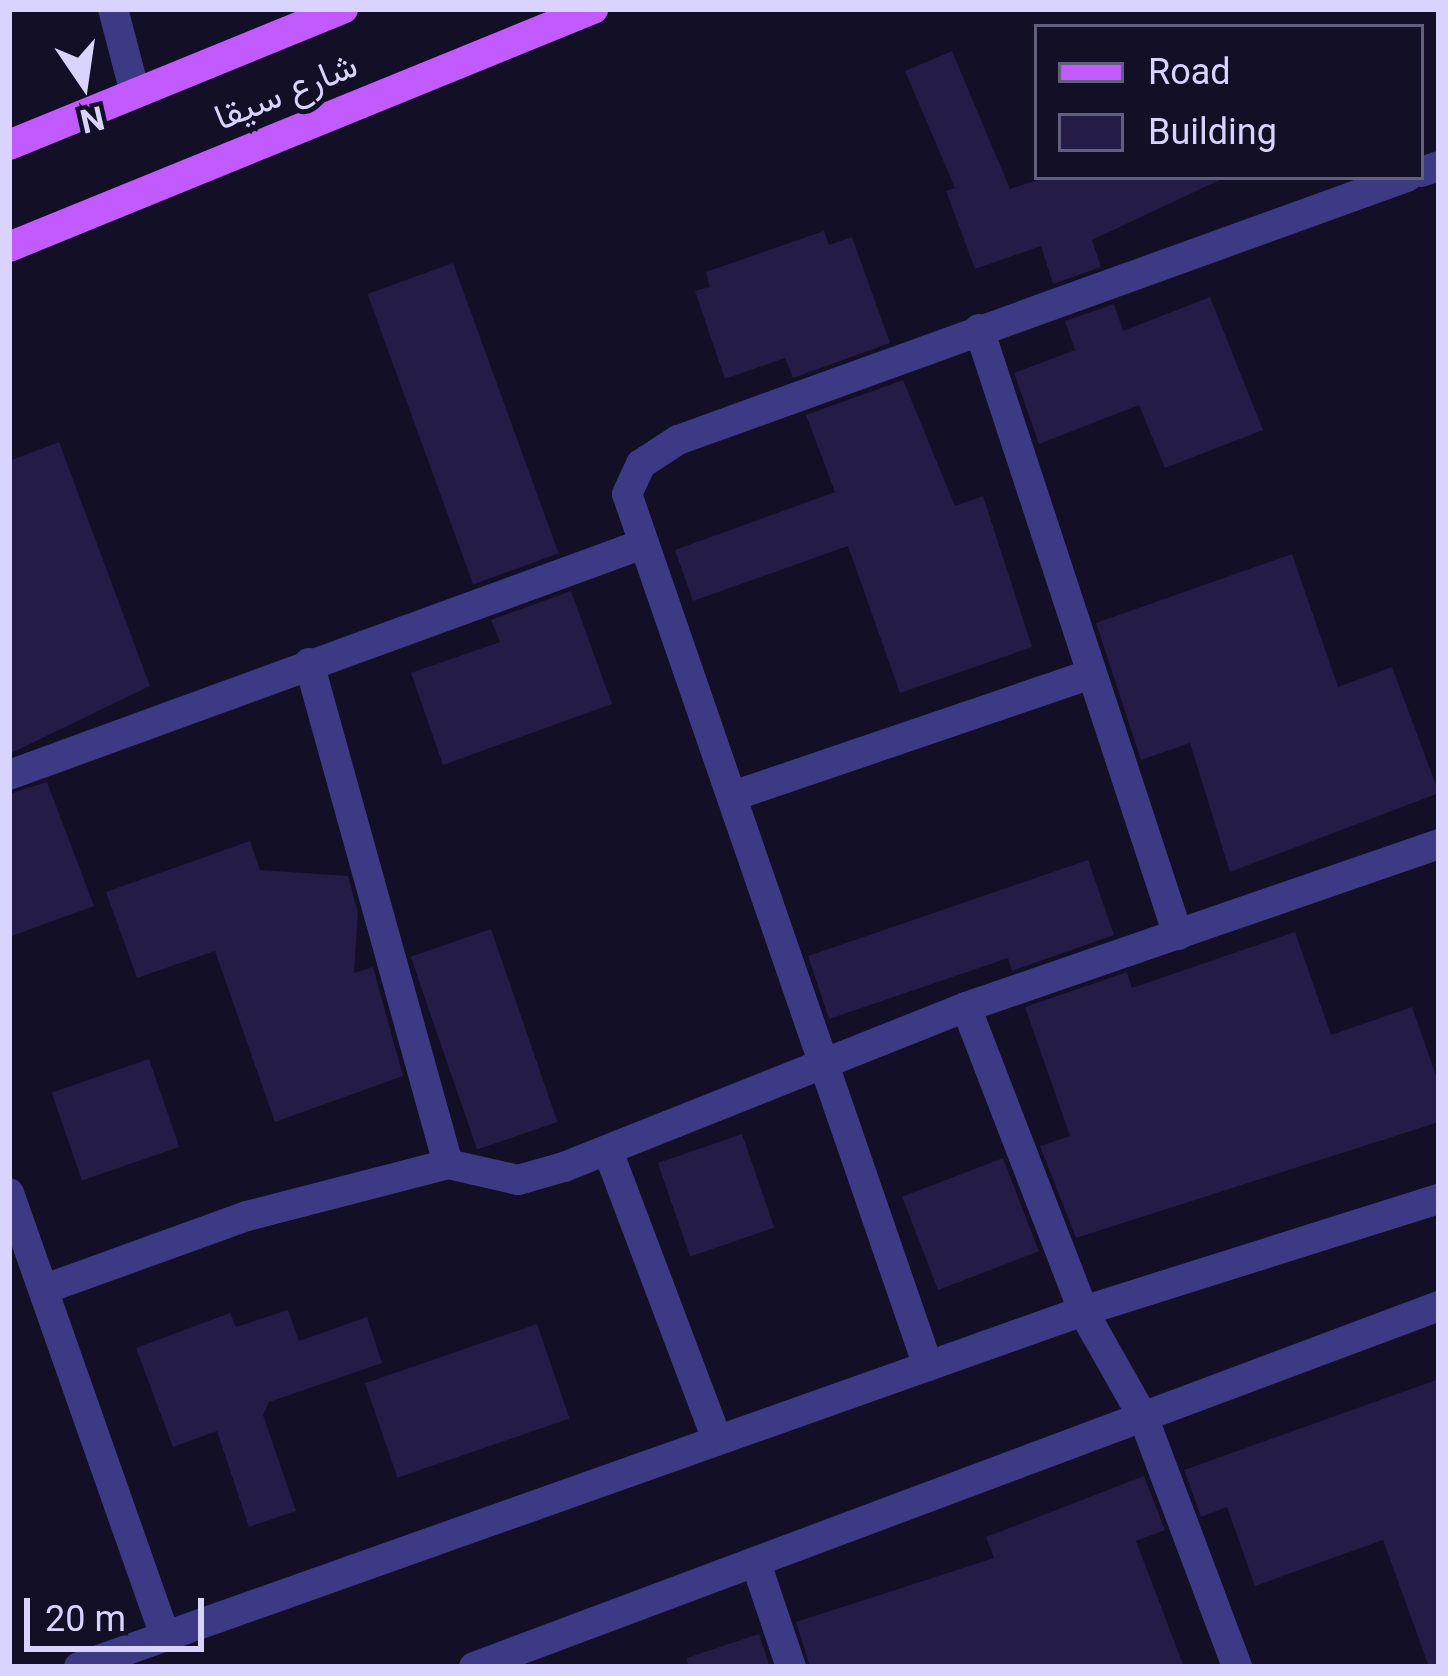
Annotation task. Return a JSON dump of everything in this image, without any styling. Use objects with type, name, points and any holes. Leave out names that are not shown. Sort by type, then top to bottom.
[{"type":"main road","name":"شارع سيقا","points":[[9,145],[344,9]]},
{"type":"main road","name":"شارع سيقا","points":[[9,247],[593,9]]},
{"type":"street","points":[[113,9],[135,93]]},
{"type":"street","points":[[928,1366],[627,494],[640,464],[678,440],[1399,180]]},
{"type":"street","points":[[979,329],[1088,675],[1178,935]]},
{"type":"street","points":[[9,776],[643,544]]},
{"type":"street","points":[[309,663],[448,1164]]},
{"type":"street","points":[[733,796],[1088,675]]},
{"type":"street","points":[[45,1289],[247,1216],[448,1164],[518,1180],[608,1151],[966,1006],[1439,844]]},
{"type":"street","points":[[966,1006],[1083,1311],[1144,1418],[1237,1667]]},
{"type":"street","points":[[608,1151],[717,1439]]},
{"type":"street","points":[[9,1193],[166,1635]]},
{"type":"street","points":[[79,1667],[1083,1311],[1439,1199]]},
{"type":"street","points":[[475,1667],[757,1566],[1439,1306]]},
{"type":"street","points":[[757,1566],[791,1667]]},
{"type":"building","points":[[952,51],[1010,189],[1037,180],[1220,180],[1092,240],[1101,267],[1053,284],[1041,246],[975,269],[946,191],[955,188],[905,71]]},
{"type":"building","points":[[824,231],[829,245],[852,237],[890,343],[793,378],[785,358],[725,379],[695,291],[710,287],[706,272]]},
{"type":"building","points":[[453,263],[559,553],[473,584],[367,294]]},
{"type":"building","points":[[1210,297],[1263,430],[1165,468],[1139,405],[1039,444],[1014,373],[1075,350],[1065,321],[1114,304],[1123,331]]},
{"type":"building","points":[[903,380],[955,506],[983,496],[1032,647],[900,693],[848,546],[693,601],[675,550],[835,492],[806,415]]},
{"type":"building","points":[[59,442],[150,686],[9,754],[9,461]]},
{"type":"building","points":[[1292,554],[1338,687],[1392,667],[1439,793],[1230,872],[1190,743],[1141,760],[1096,623]]},
{"type":"building","points":[[571,591],[612,704],[443,765],[411,673],[500,642],[491,620]]},
{"type":"building","points":[[47,782],[94,906],[9,937],[9,794]]},
{"type":"building","points":[[250,841],[260,870],[348,876],[358,912],[354,973],[373,967],[403,1076],[275,1122],[215,951],[137,978],[106,892]]},
{"type":"building","points":[[1088,860],[1114,935],[1012,971],[1008,958],[829,1019],[808,956]]},
{"type":"building","points":[[491,929],[557,1122],[477,1150],[411,957]]},
{"type":"building","points":[[1295,932],[1331,1035],[1412,1007],[1439,1084],[1439,1122],[1076,1238],[1040,1146],[1070,1136],[1025,1007],[1127,972],[1132,988]]},
{"type":"building","points":[[149,1059],[179,1147],[82,1180],[52,1093]]},
{"type":"building","points":[[742,1134],[774,1228],[690,1257],[658,1163]]},
{"type":"building","points":[[1003,1158],[1039,1251],[938,1290],[902,1197]]},
{"type":"building","points":[[288,1310],[299,1341],[367,1317],[382,1363],[269,1402],[263,1415],[296,1511],[249,1527],[217,1431],[173,1447],[136,1348],[230,1313],[236,1327]]},
{"type":"building","points":[[537,1324],[570,1419],[397,1478],[365,1383]]},
{"type":"building","points":[[1439,1379],[1439,1667],[1429,1667],[1383,1540],[1255,1586],[1227,1507],[1201,1517],[1184,1470]]},
{"type":"building","points":[[1144,1476],[1165,1530],[1136,1541],[1184,1667],[810,1667],[796,1622],[994,1558],[986,1537]]},
{"type":"building","points":[[759,1634],[770,1667],[688,1667],[687,1658]]}]
